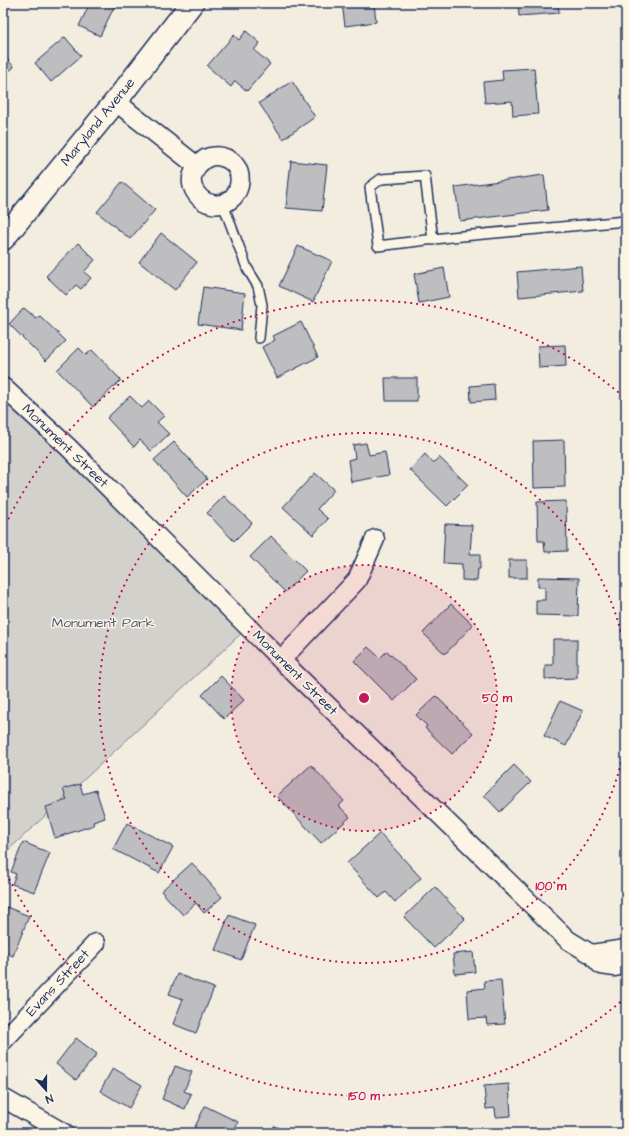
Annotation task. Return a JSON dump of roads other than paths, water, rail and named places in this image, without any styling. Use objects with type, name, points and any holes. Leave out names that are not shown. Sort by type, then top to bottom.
[{"type":"main road","name":"Maryland Avenue","points":[[3,239],[116,101],[192,3]]},
{"type":"street","points":[[116,101],[197,166]]},
{"type":"street","points":[[218,156],[226,158],[235,165],[239,171],[240,182],[238,190],[231,199],[222,204],[211,204],[200,198],[194,190],[192,177],[197,166],[206,158],[218,156]]},
{"type":"street","name":"Monument Street","points":[[3,387],[68,447],[281,660],[568,940],[591,954],[601,965],[615,967],[626,965]]},
{"type":"street","points":[[281,660],[357,580],[375,539]]},
{"type":"street","name":"Evans Street","points":[[3,1041],[96,943]]},
{"type":"street","points":[[591,954],[626,949]]},
{"type":"street","points":[[3,1098],[64,1133]]},
{"type":"lane","points":[[433,240],[425,176],[381,179],[370,187],[378,246],[626,221]]},
{"type":"lane","points":[[222,204],[247,268],[258,286],[262,305],[259,338]]},
{"type":"park label","name":"Monument Park","points":[[103,623]]}]
